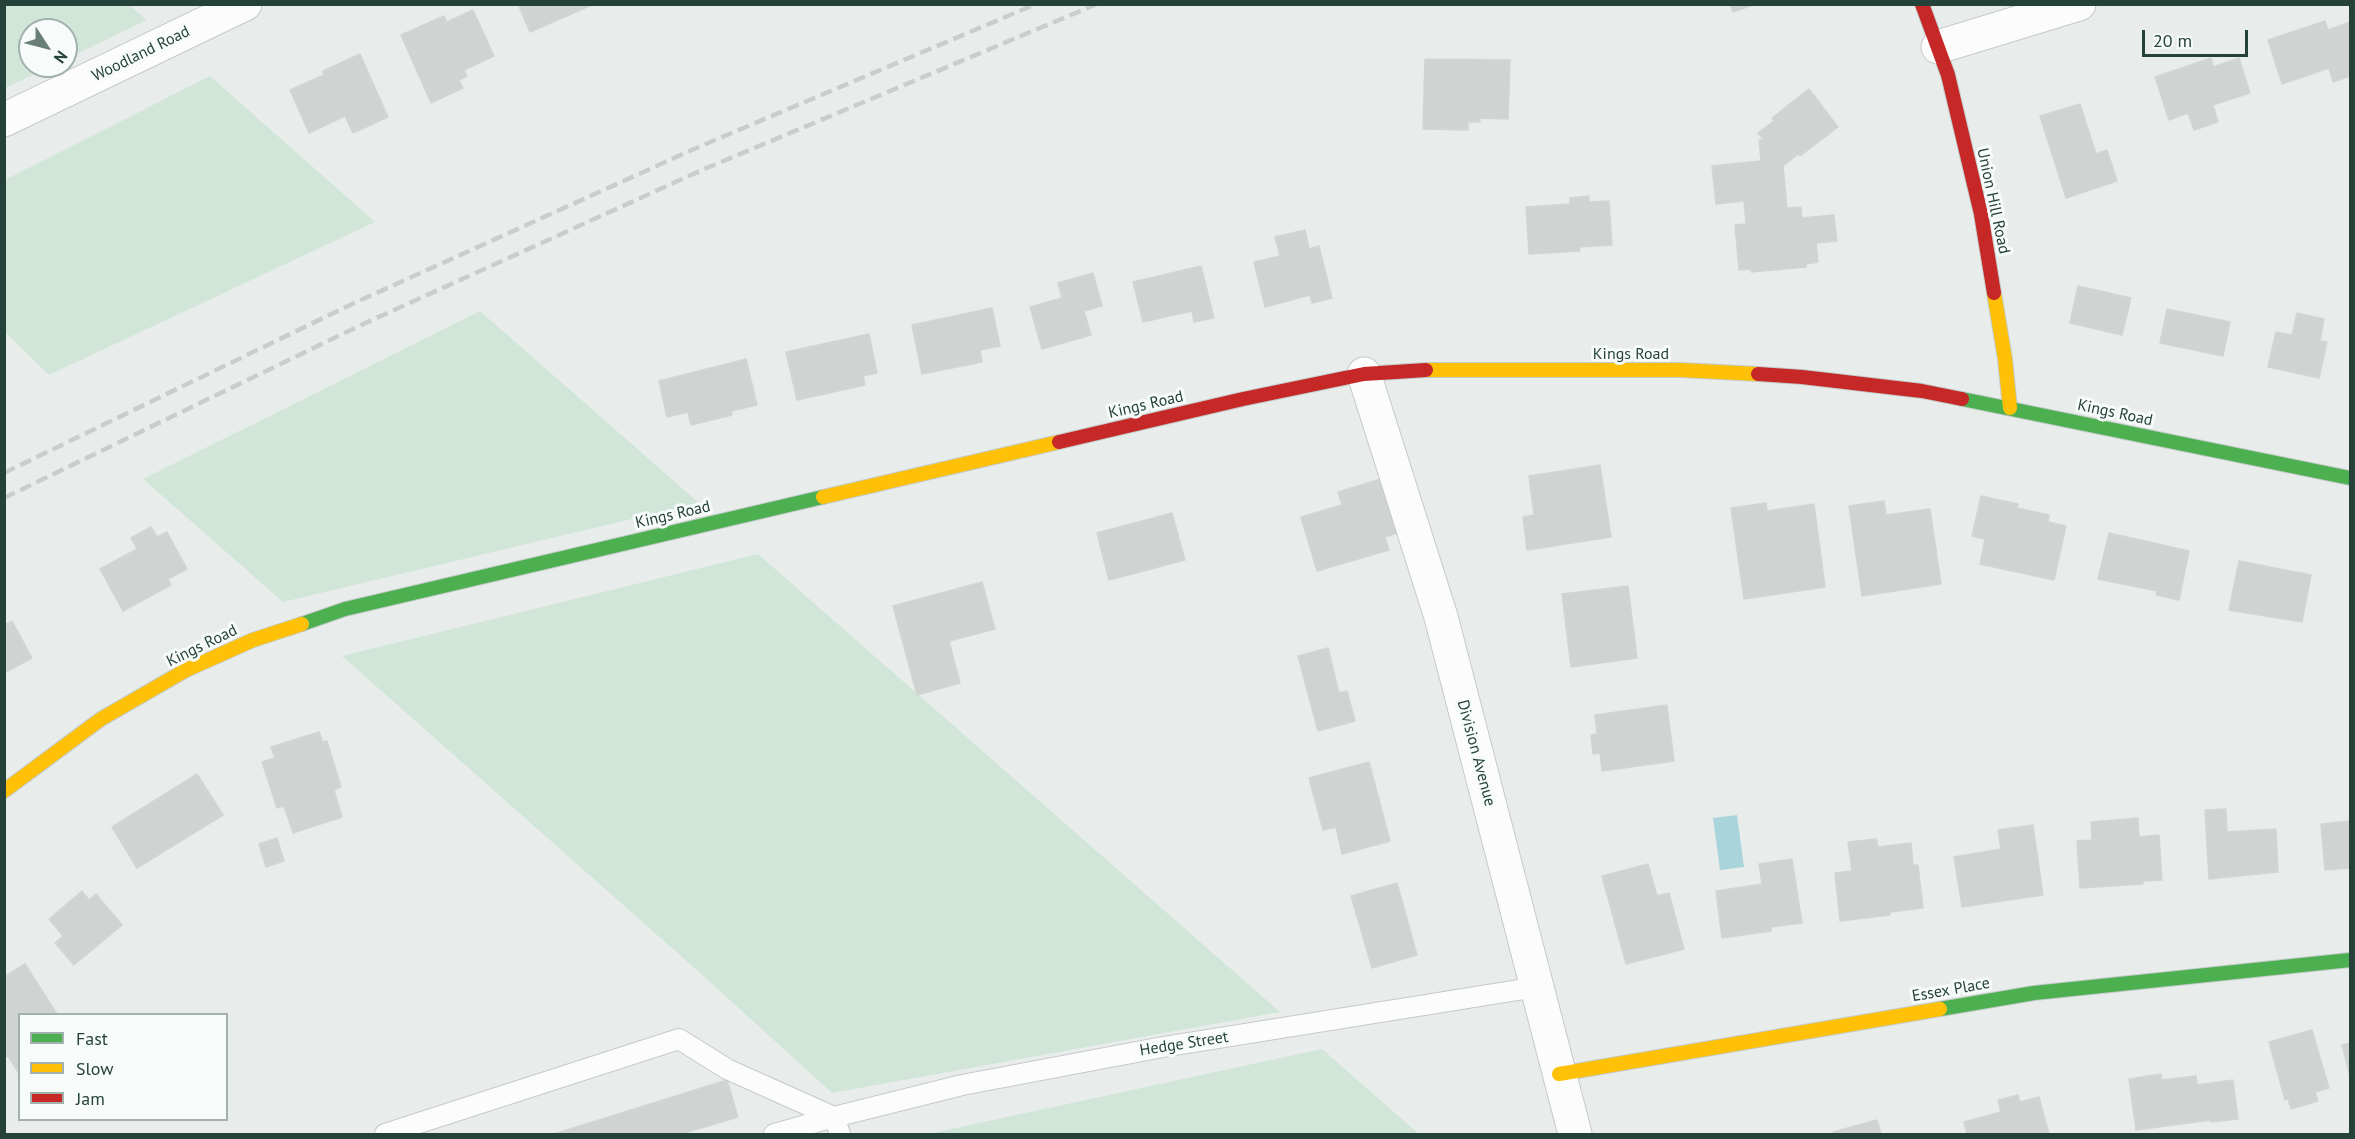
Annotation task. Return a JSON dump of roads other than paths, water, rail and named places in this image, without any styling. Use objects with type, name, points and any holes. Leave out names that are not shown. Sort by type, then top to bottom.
[{"type":"street","name":"Woodland Road","points":[[4,120],[245,4]]},
{"type":"street","name":"Union Hill Road","points":[[1922,4],[1948,75],[1981,214],[2005,359],[2010,408]]},
{"type":"street","points":[[1938,47],[2079,4]]},
{"type":"street","name":"Kings Road","points":[[4,791],[101,719],[186,670],[253,640],[345,609],[1243,399],[1364,374],[1411,370],[1680,370],[1813,378],[1922,391],[2350,478]]},
{"type":"street","name":"Division Avenue","points":[[1364,374],[1441,616],[1575,1134]]},
{"type":"street","name":"Essex Place","points":[[1559,1074],[2034,993],[2350,960]]},
{"type":"lane","name":"Hedge Street","points":[[774,1134],[837,1126],[962,1085],[1163,1047],[1537,987]]},
{"type":"lane","points":[[385,1134],[679,1039],[727,1069],[837,1126]]},
{"type":"water","points":[[1737,815],[1744,867],[1720,870],[1713,818]]},
{"type":"railway","points":[[4,473],[350,305],[694,149],[1036,4]]},
{"type":"railway","points":[[4,498],[359,326],[702,170],[1097,4]]}]
